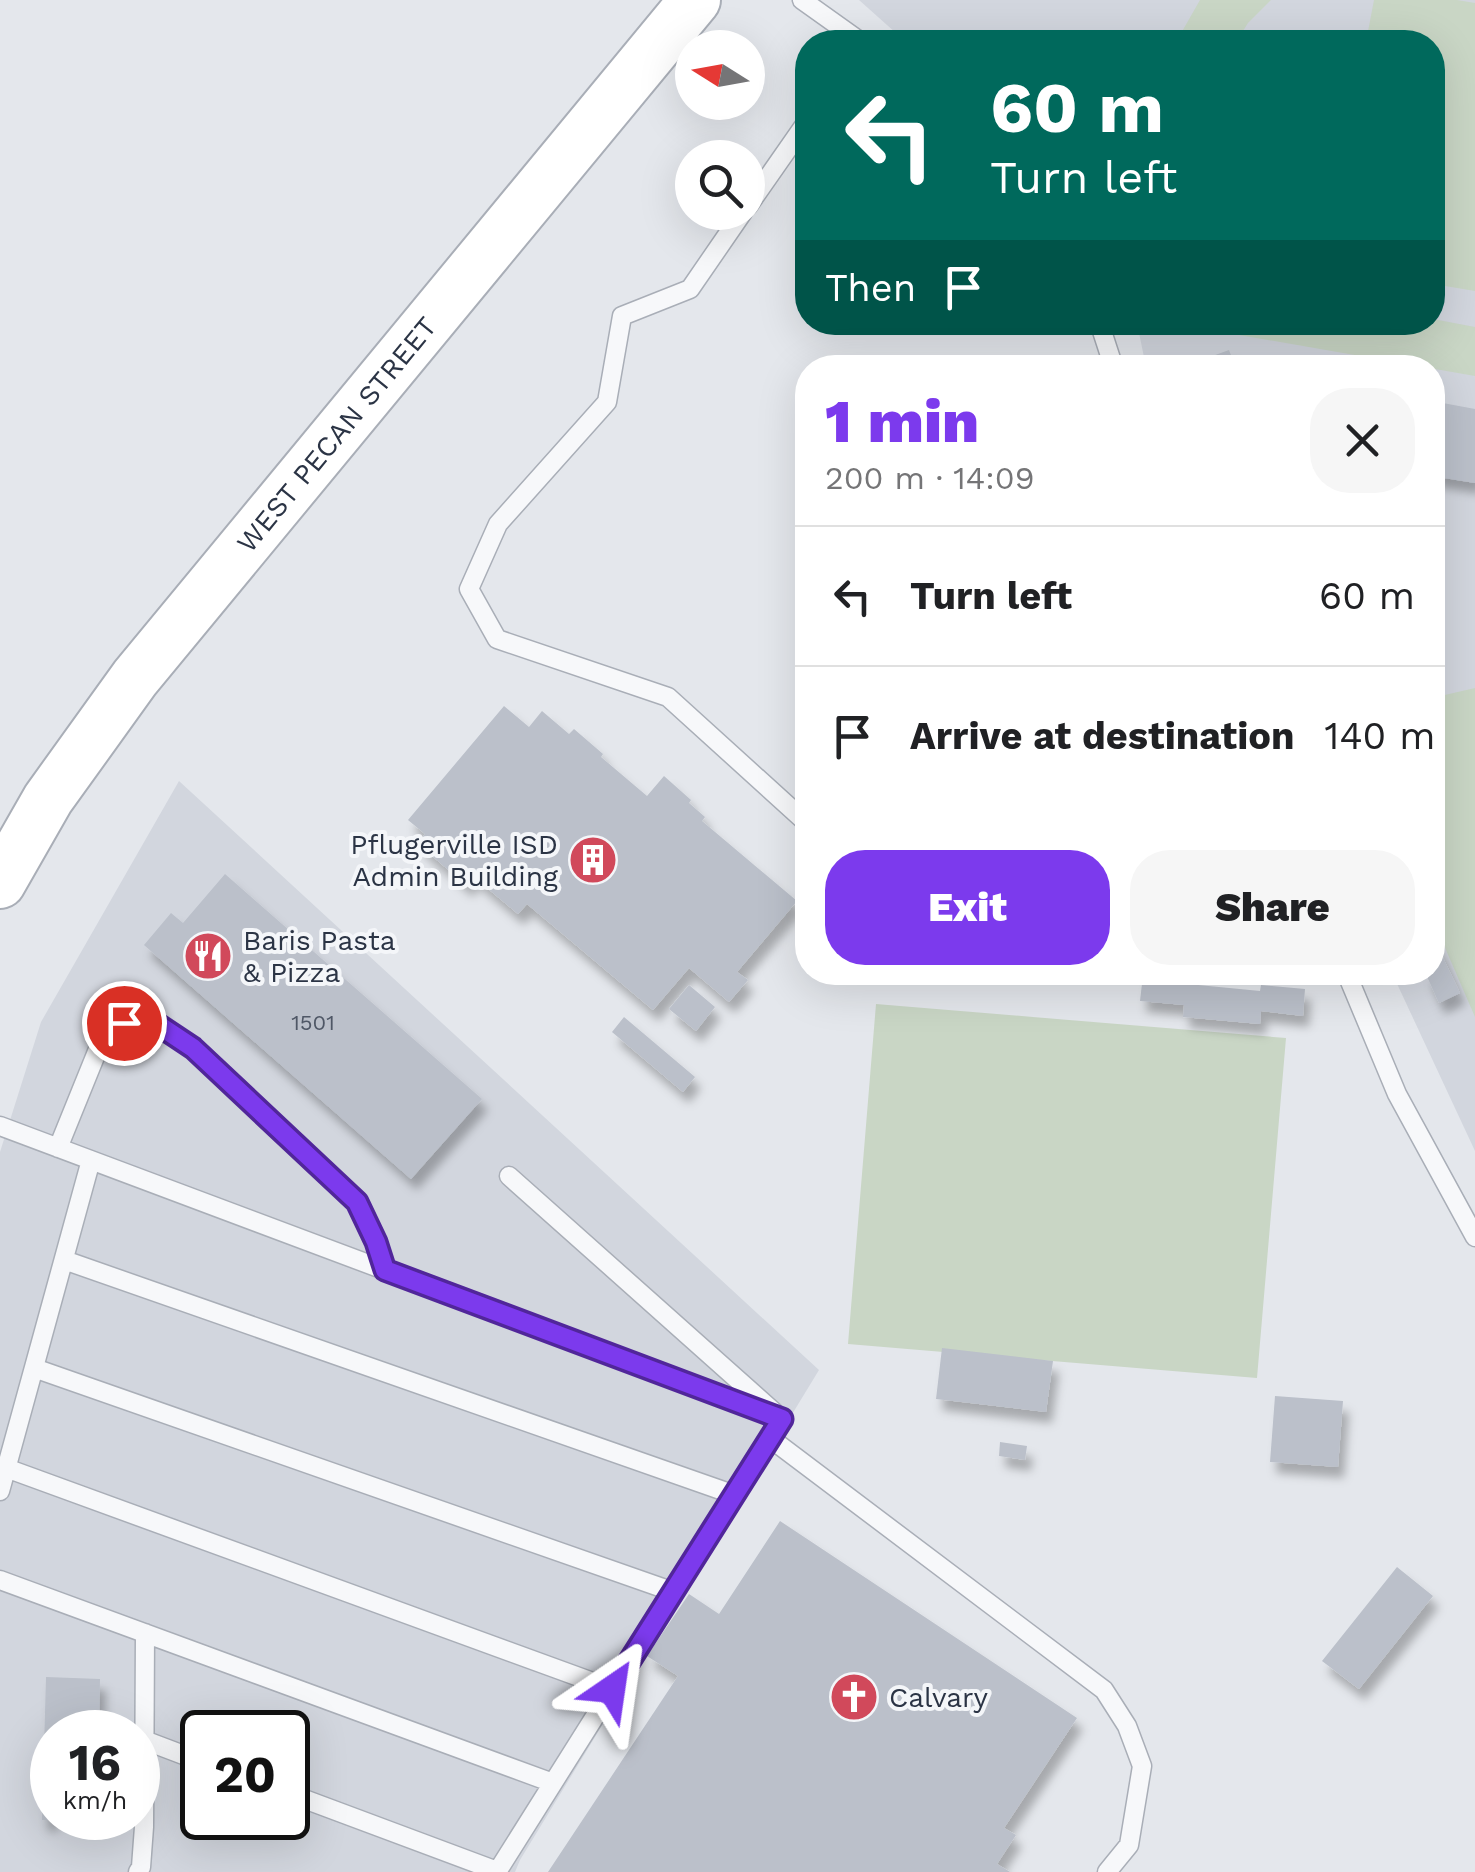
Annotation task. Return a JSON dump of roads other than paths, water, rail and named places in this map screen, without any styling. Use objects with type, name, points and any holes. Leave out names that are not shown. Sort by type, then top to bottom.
[{"type":"main road","name":"WEST PECAN STREET","points":[[4,864],[135,678],[695,0]]},
{"type":"lane","points":[[802,0],[844,30]]},
{"type":"lane","points":[[765,182],[795,139]]},
{"type":"lane","points":[[730,230],[690,288],[622,316],[607,402],[498,524],[469,589],[498,639],[668,697],[795,812]]},
{"type":"lane","points":[[1351,985],[1397,1094],[1475,1237]]},
{"type":"lane","points":[[58,1148],[102,1037],[145,1016],[193,1048],[357,1202],[385,1270]]},
{"type":"lane","points":[[0,1126],[782,1419]]},
{"type":"lane","points":[[0,1491],[90,1160]]},
{"type":"lane","points":[[510,1176],[782,1419]]},
{"type":"lane","points":[[64,1260],[735,1495]]},
{"type":"lane","points":[[34,1368],[674,1592]]},
{"type":"lane","points":[[310,1801],[497,1872],[782,1419]]},
{"type":"lane","points":[[770,1438],[1104,1690],[1127,1726],[1142,1766],[1129,1845],[1106,1872]]},
{"type":"lane","points":[[6,1468],[612,1689]]},
{"type":"lane","points":[[0,1580],[553,1784]]},
{"type":"lane","points":[[144,1710],[145,1633]]},
{"type":"lane","points":[[145,1840],[146,1870]]},
{"type":"place","name":"Pflugerville ISD Admin Building","points":[[593,860]]},
{"type":"place","name":"Baris Pasta & Pizza","points":[[208,956]]},
{"type":"place","name":"Calvary","points":[[854,1697]]}]
